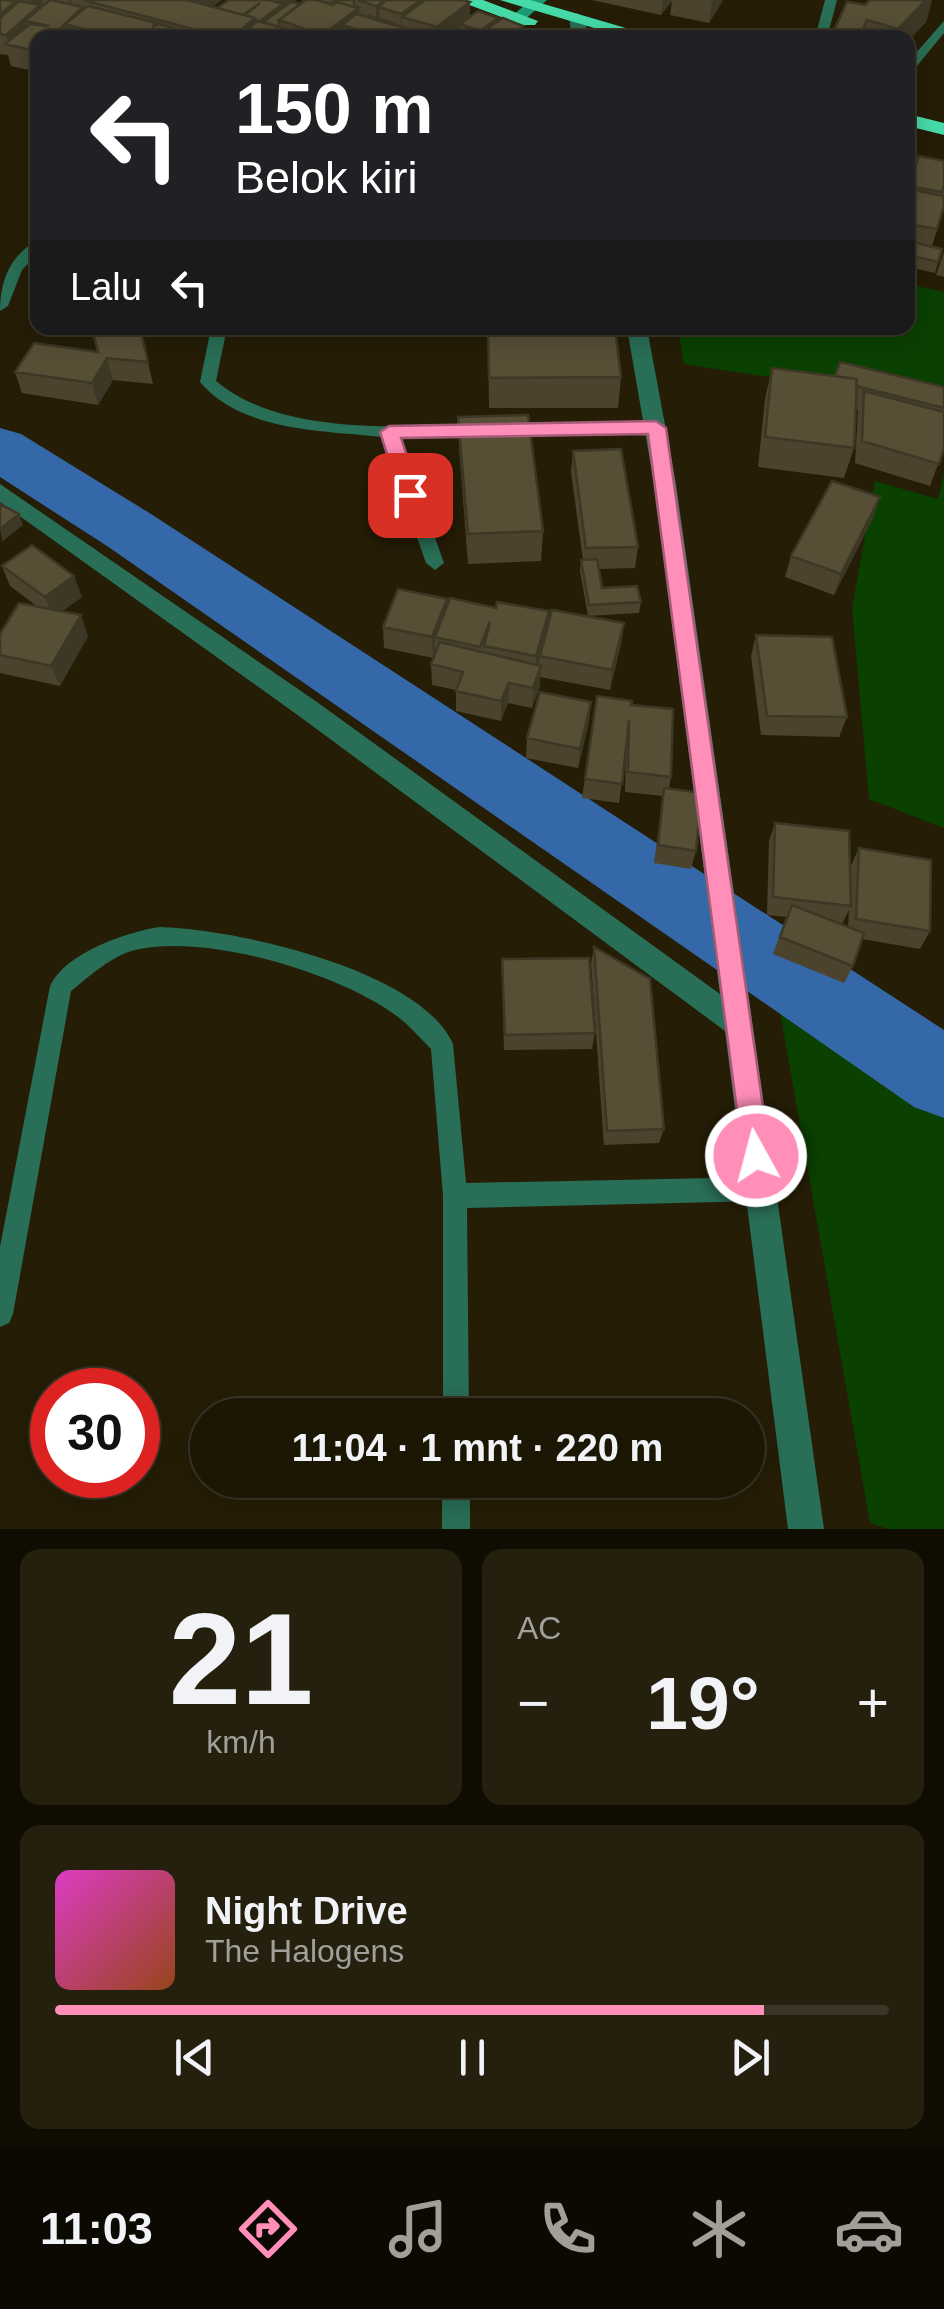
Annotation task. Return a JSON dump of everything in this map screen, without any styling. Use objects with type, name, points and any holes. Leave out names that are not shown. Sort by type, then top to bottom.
[{"type":"highway","points":[[465,0],[530,8]]},
{"type":"highway","points":[[509,0],[578,30]]},
{"type":"highway","points":[[915,105],[944,112]]},
{"type":"highway","points":[[915,122],[944,129]]},
{"type":"street","points":[[638,335],[656,428],[724,906],[806,1529]]},
{"type":"street","points":[[0,491],[738,1014]]},
{"type":"lane","points":[[823,30],[831,0]]},
{"type":"lane","points":[[915,61],[944,26]]},
{"type":"lane","points":[[0,306],[14,269],[30,252]]},
{"type":"lane","points":[[218,335],[208,382],[227,402],[281,418],[389,432],[656,428]]},
{"type":"lane","points":[[389,432],[436,564]]},
{"type":"lane","points":[[0,1314],[61,986],[94,960],[134,941],[176,936],[302,959],[403,1007],[442,1044],[455,1196],[456,1398]]},
{"type":"lane","points":[[455,1196],[761,1189]]},
{"type":"lane","points":[[456,1498],[456,1529]]},
{"type":"green space","points":[[915,286],[944,292],[944,404],[684,364],[679,335],[915,335]]},
{"type":"green space","points":[[944,473],[944,828],[869,799],[852,608],[875,481],[938,499]]},
{"type":"green space","points":[[779,1006],[944,1118],[944,1529],[888,1529],[870,1523]]},
{"type":"building","points":[[0,0],[6,0],[15,2],[0,14]]},
{"type":"building","points":[[50,0],[83,7],[59,30],[30,30],[30,50],[5,44],[30,24],[49,26],[25,21]]},
{"type":"building","points":[[83,0],[187,0],[255,18],[241,30],[197,30]]},
{"type":"building","points":[[229,0],[283,4],[256,22],[245,15],[260,3],[243,15],[217,8]]},
{"type":"building","points":[[306,0],[359,8],[329,30],[308,30],[279,20]]},
{"type":"building","points":[[354,0],[354,7],[330,4]]},
{"type":"building","points":[[358,0],[385,0],[376,6]]},
{"type":"building","points":[[386,0],[421,0],[401,14],[379,7]]},
{"type":"building","points":[[425,0],[470,2],[437,27],[402,17]]},
{"type":"building","points":[[870,0],[926,0],[898,29],[867,20],[863,30],[834,30],[847,2],[865,5]]},
{"type":"building","points":[[19,1],[40,5],[6,35],[0,34],[0,18]]},
{"type":"building","points":[[291,2],[300,4],[279,20],[279,27],[263,22]]},
{"type":"building","points":[[88,6],[157,23],[152,27],[159,24],[180,30],[86,30],[65,24]]},
{"type":"building","points":[[478,11],[498,18],[481,30],[460,24]]},
{"type":"building","points":[[356,14],[414,30],[359,30],[342,25]]},
{"type":"building","points":[[503,18],[523,26],[517,30],[485,30]]},
{"type":"building","points":[[258,21],[290,30],[246,30]]},
{"type":"building","points":[[919,156],[944,161],[942,192],[915,187]]},
{"type":"building","points":[[915,190],[944,196],[937,229],[915,225]]},
{"type":"building","points":[[915,243],[942,249],[938,262],[915,257]]},
{"type":"building","points":[[94,335],[142,335],[148,362],[107,358],[92,383],[15,372],[34,343],[98,352]]},
{"type":"building","points":[[488,335],[616,335],[621,377],[489,378]]},
{"type":"building","points":[[840,362],[944,387],[944,408],[856,386],[857,379],[835,376]]},
{"type":"building","points":[[772,368],[857,379],[854,448],[765,437]]},
{"type":"building","points":[[864,391],[944,412],[944,448],[939,464],[862,441]]},
{"type":"building","points":[[528,415],[543,531],[468,534],[458,417]]},
{"type":"building","points":[[621,449],[638,547],[586,548],[573,451]]},
{"type":"building","points":[[832,481],[880,497],[841,574],[791,556]]},
{"type":"building","points":[[0,504],[19,514],[0,529]]},
{"type":"building","points":[[32,545],[74,576],[45,597],[2,566]]},
{"type":"building","points":[[597,559],[602,588],[637,586],[641,602],[589,605],[581,560]]},
{"type":"building","points":[[398,589],[447,599],[432,637],[383,627]]},
{"type":"building","points":[[450,598],[496,608],[497,602],[549,611],[536,656],[484,646],[490,622],[480,647],[435,637]]},
{"type":"building","points":[[19,603],[81,615],[51,666],[0,655],[0,634]]},
{"type":"building","points":[[552,610],[624,623],[612,670],[540,656]]},
{"type":"building","points":[[756,635],[832,637],[847,717],[767,716]]},
{"type":"building","points":[[440,642],[541,666],[533,688],[509,683],[501,701],[456,691],[463,672],[431,664]]},
{"type":"building","points":[[540,692],[591,702],[580,749],[527,738]]},
{"type":"building","points":[[597,696],[632,701],[631,705],[673,709],[671,777],[628,772],[629,720],[622,784],[585,779]]},
{"type":"building","points":[[664,788],[702,793],[696,851],[658,845]]},
{"type":"building","points":[[775,823],[849,831],[851,906],[773,897]]},
{"type":"building","points":[[859,848],[931,860],[930,931],[856,919]]},
{"type":"building","points":[[792,905],[864,933],[853,966],[780,937]]},
{"type":"building","points":[[594,947],[650,979],[664,1129],[607,1131]]},
{"type":"building","points":[[589,958],[595,1033],[505,1035],[502,959]]},
{"type":"waterway","points":[[0,449],[129,530],[944,1078]]},
{"type":"route","points":[[410,495],[389,432],[656,428],[756,1156]]}]
